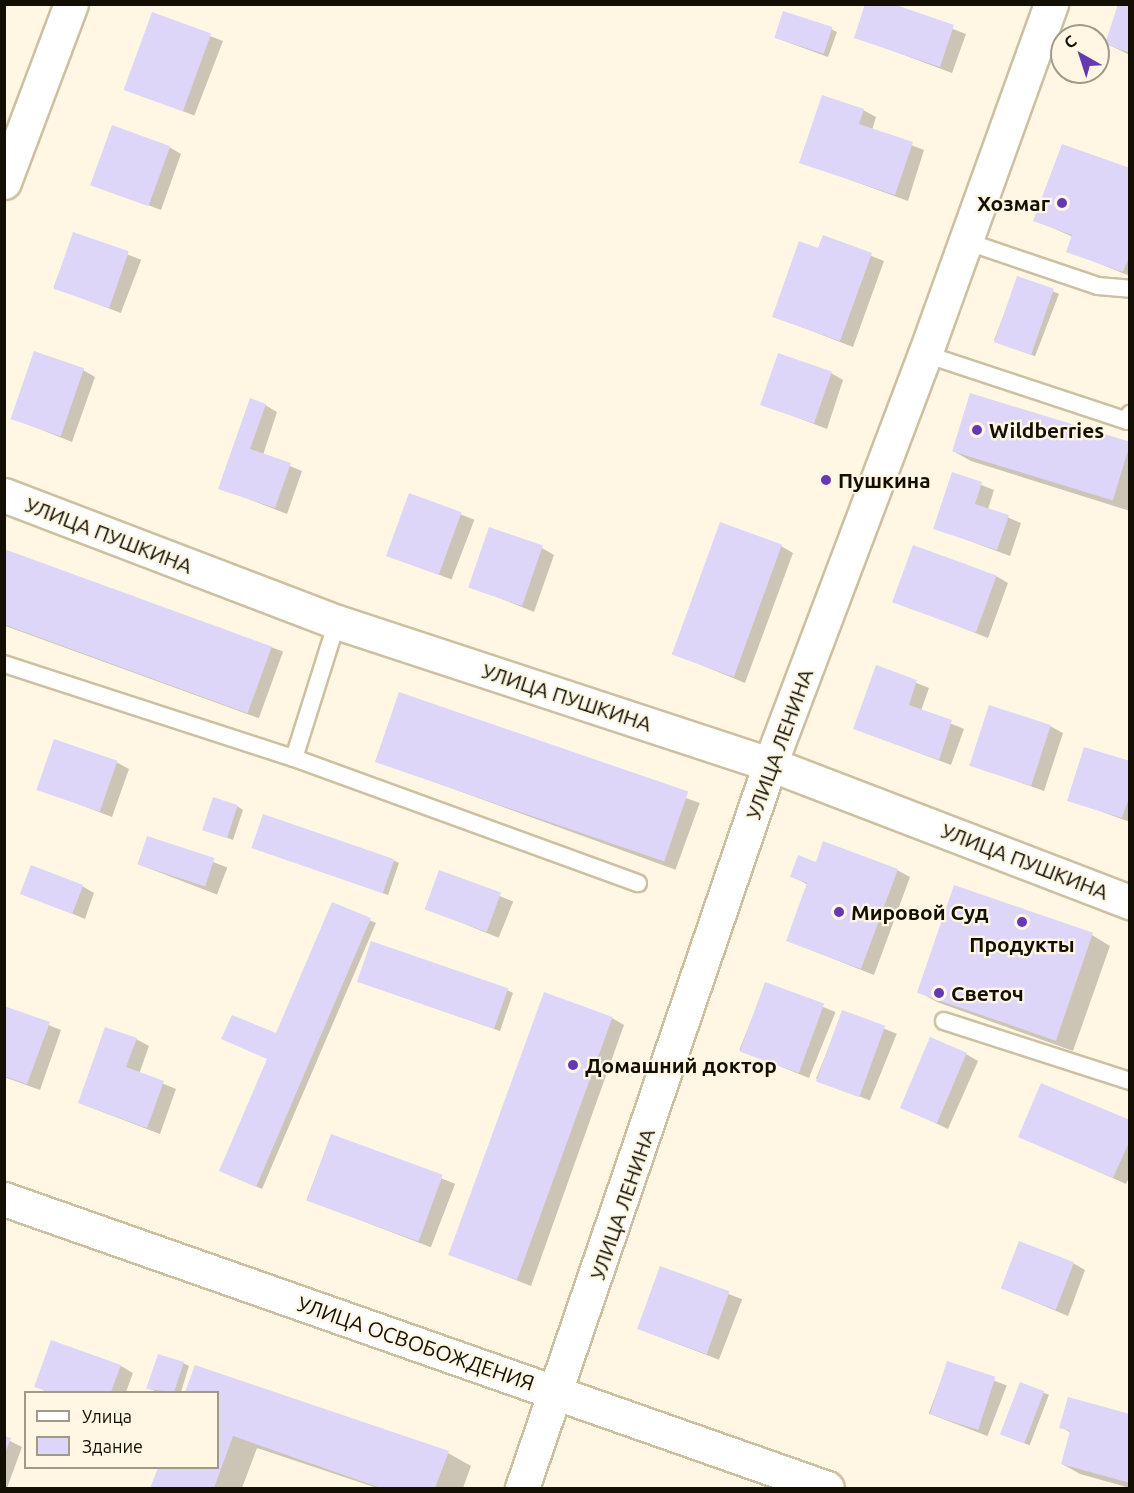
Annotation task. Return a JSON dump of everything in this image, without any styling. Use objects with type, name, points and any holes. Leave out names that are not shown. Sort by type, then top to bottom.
[{"type":"street","points":[[4,182],[71,4]]},
{"type":"street","name":"УЛИЦА ЛЕНИНА","points":[[522,1488],[770,764],[925,354],[1051,4]]},
{"type":"street","name":"УЛИЦА ПУШКИНА","points":[[4,495],[337,622],[770,764],[1130,902]]},
{"type":"street","name":"УЛИЦА ОСВОБОЖДЕНИЯ","points":[[4,1199],[827,1488]]},
{"type":"lane","points":[[965,241],[1098,286],[1130,289]]},
{"type":"lane","points":[[925,354],[1127,421],[1130,414]]},
{"type":"lane","points":[[294,758],[337,622]]},
{"type":"lane","points":[[4,664],[294,758],[638,883]]},
{"type":"lane","points":[[944,1021],[1130,1081]]},
{"type":"building","points":[[865,4],[893,4],[954,25],[940,67],[854,38]]},
{"type":"building","points":[[1118,4],[1130,4],[1130,53],[1110,46],[1110,29]]},
{"type":"building","points":[[783,11],[832,27],[824,54],[774,38]]},
{"type":"building","points":[[152,12],[211,34],[183,112],[124,90]]},
{"type":"building","points":[[822,95],[864,109],[859,124],[913,142],[895,195],[799,163]]},
{"type":"building","points":[[112,125],[170,146],[148,206],[90,185]]},
{"type":"building","points":[[1062,144],[1130,168],[1130,254],[1123,272],[1066,252],[1072,235],[1033,221]]},
{"type":"building","points":[[73,232],[129,251],[109,308],[53,289]]},
{"type":"building","points":[[823,235],[872,253],[840,341],[772,317],[799,241],[818,248]]},
{"type":"building","points":[[1017,276],[1054,289],[1031,355],[994,342]]},
{"type":"building","points":[[34,351],[84,368],[61,436],[11,419]]},
{"type":"building","points":[[778,353],[832,372],[814,424],[760,405]]},
{"type":"building","points":[[970,393],[1130,442],[1113,500],[952,451]]},
{"type":"building","points":[[250,398],[266,404],[250,449],[291,463],[275,508],[218,489]]},
{"type":"building","points":[[952,472],[982,482],[975,504],[1009,515],[997,550],[933,529]]},
{"type":"building","points":[[409,493],[462,512],[439,575],[386,556]]},
{"type":"building","points":[[720,522],[782,545],[734,677],[672,654]]},
{"type":"building","points":[[489,527],[543,546],[522,606],[468,588]]},
{"type":"building","points":[[913,545],[997,575],[976,633],[892,602]]},
{"type":"building","points":[[4,549],[272,646],[248,713],[4,625]]},
{"type":"building","points":[[876,665],[917,680],[909,705],[952,720],[939,760],[853,729]]},
{"type":"building","points":[[399,692],[688,792],[664,862],[375,762]]},
{"type":"building","points":[[989,705],[1051,725],[1031,786],[969,766]]},
{"type":"building","points":[[54,739],[117,761],[100,812],[36,790]]},
{"type":"building","points":[[1084,747],[1130,761],[1130,795],[1122,818],[1067,801]]},
{"type":"building","points":[[213,797],[238,805],[227,838],[202,830]]},
{"type":"building","points":[[263,814],[394,859],[383,893],[251,848]]},
{"type":"building","points":[[147,836],[215,858],[205,886],[138,865]]},
{"type":"building","name":"Мировой Суд","points":[[823,841],[898,869],[861,969],[786,941],[807,883],[790,877],[798,855],[816,862]]},
{"type":"building","points":[[31,865],[83,885],[72,914],[20,894]]},
{"type":"building","points":[[439,870],[501,893],[487,932],[425,909]]},
{"type":"building","points":[[954,885],[1093,933],[1056,1041],[917,993]]},
{"type":"building","points":[[332,902],[371,918],[256,1187],[219,1171],[267,1059],[221,1039],[232,1015],[276,1033]]},
{"type":"building","points":[[371,941],[508,988],[494,1029],[357,982]]},
{"type":"building","points":[[765,982],[824,1004],[799,1073],[740,1052]]},
{"type":"building","points":[[544,992],[613,1017],[517,1280],[448,1255]]},
{"type":"building","points":[[4,1006],[50,1022],[27,1084],[4,1076]]},
{"type":"building","points":[[842,1010],[885,1026],[859,1097],[816,1081]]},
{"type":"building","points":[[105,1027],[137,1038],[126,1067],[164,1081],[147,1128],[78,1103]]},
{"type":"building","points":[[930,1037],[967,1053],[937,1124],[900,1108]]},
{"type":"building","points":[[1041,1083],[1130,1120],[1130,1140],[1113,1178],[1018,1137]]},
{"type":"building","points":[[331,1134],[443,1175],[419,1241],[307,1201]]},
{"type":"building","points":[[1019,1241],[1074,1262],[1056,1310],[1001,1289]]},
{"type":"building","points":[[660,1266],[730,1291],[707,1354],[637,1329]]},
{"type":"building","points":[[51,1340],[121,1365],[111,1391],[47,1391],[34,1387]]},
{"type":"building","points":[[158,1354],[184,1362],[174,1391],[146,1389]]},
{"type":"building","points":[[947,1361],[996,1377],[978,1430],[930,1414]]},
{"type":"building","points":[[195,1365],[449,1451],[435,1488],[381,1488],[233,1436],[214,1488],[150,1488],[158,1469],[219,1469],[219,1391],[185,1391]]},
{"type":"building","points":[[1020,1382],[1044,1391],[1024,1444],[1000,1434]]},
{"type":"building","points":[[1068,1397],[1130,1414],[1130,1483],[1061,1464],[1070,1431],[1059,1428]]},
{"type":"building","points":[[4,1436],[11,1438],[5,1454],[4,1454]]},
{"type":"place","name":"Хозмаг","points":[[1062,203]]},
{"type":"place","name":"Wildberries","points":[[977,430]]},
{"type":"place","name":"Пушкина","points":[[826,480]]},
{"type":"place","name":"Мировой Суд","points":[[839,912]]},
{"type":"place","name":"Продукты","points":[[1022,922]]},
{"type":"place","name":"Светоч","points":[[939,993]]},
{"type":"place","name":"Домашний доктор","points":[[573,1065]]}]
